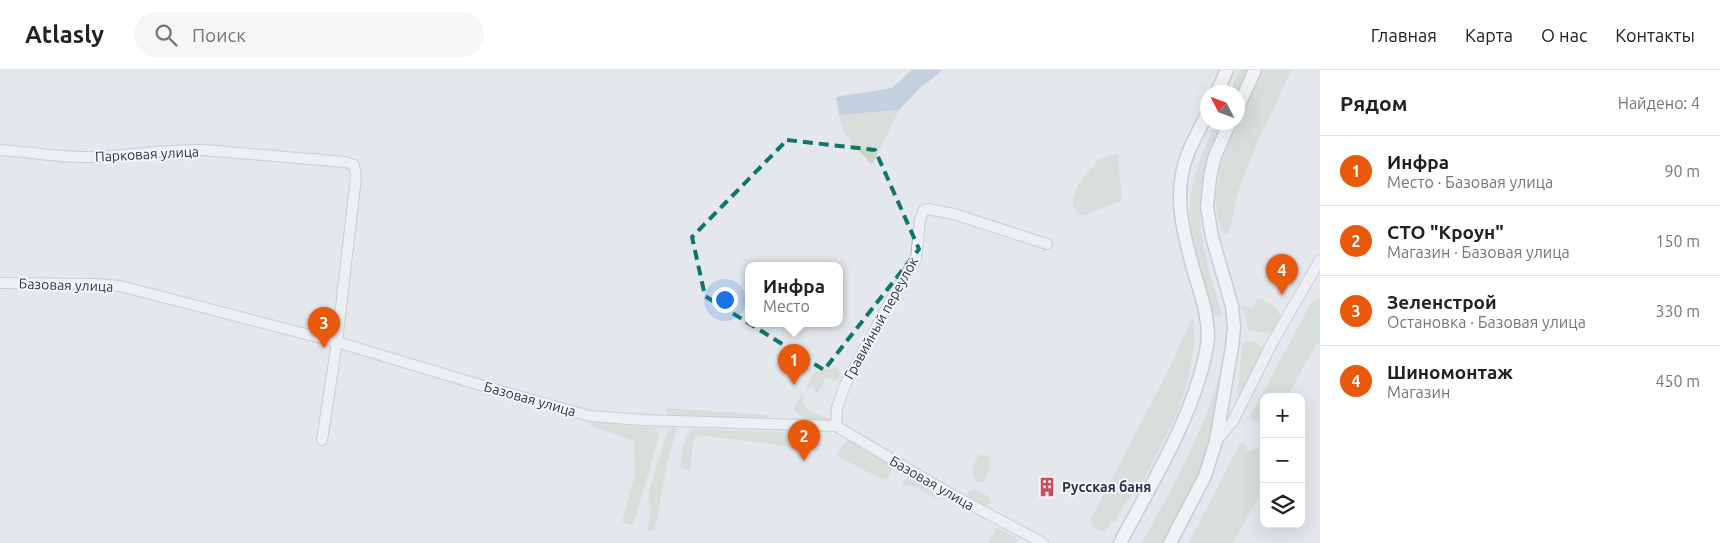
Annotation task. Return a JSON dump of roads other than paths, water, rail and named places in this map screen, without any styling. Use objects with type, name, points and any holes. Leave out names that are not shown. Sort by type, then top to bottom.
[{"type":"main road","points":[[1220,85],[1227,70]]},
{"type":"main road","points":[[1245,92],[1255,70]]},
{"type":"main road","points":[[1120,543],[1183,420],[1204,363],[1208,339],[1206,313],[1181,222],[1179,190],[1188,154],[1200,129]]},
{"type":"main road","points":[[1170,543],[1205,476],[1216,441],[1232,347],[1234,328],[1232,306],[1208,221],[1208,193],[1215,156],[1226,130]]},
{"type":"street","name":"Парковая улица","points":[[0,150],[57,156],[91,157],[203,150],[345,162],[354,165],[356,177],[337,342]]},
{"type":"street","name":"Гравийный переулок","points":[[836,426],[837,408],[845,385],[902,280],[916,259],[920,219],[924,210],[954,214],[1047,244]]},
{"type":"street","points":[[1216,441],[1233,421],[1272,343],[1320,260]]},
{"type":"street","name":"Базовая улица","points":[[0,283],[120,286],[337,342],[590,416],[643,420],[836,426],[947,492],[1043,543]]},
{"type":"street","points":[[322,440],[337,342]]},
{"type":"water","points":[[912,70],[943,70],[920,88],[899,110],[839,115],[836,97],[892,88]]},
{"type":"place","name":"Шиномонтаж","points":[[1282,295]]},
{"type":"place","name":"Зеленстрой","points":[[324,348]]},
{"type":"place","name":"Инфра","points":[[794,385]]},
{"type":"place","name":"СТО \"Кроун\"","points":[[804,461]]},
{"type":"place","name":"Русская баня","points":[[1047,487]]}]
